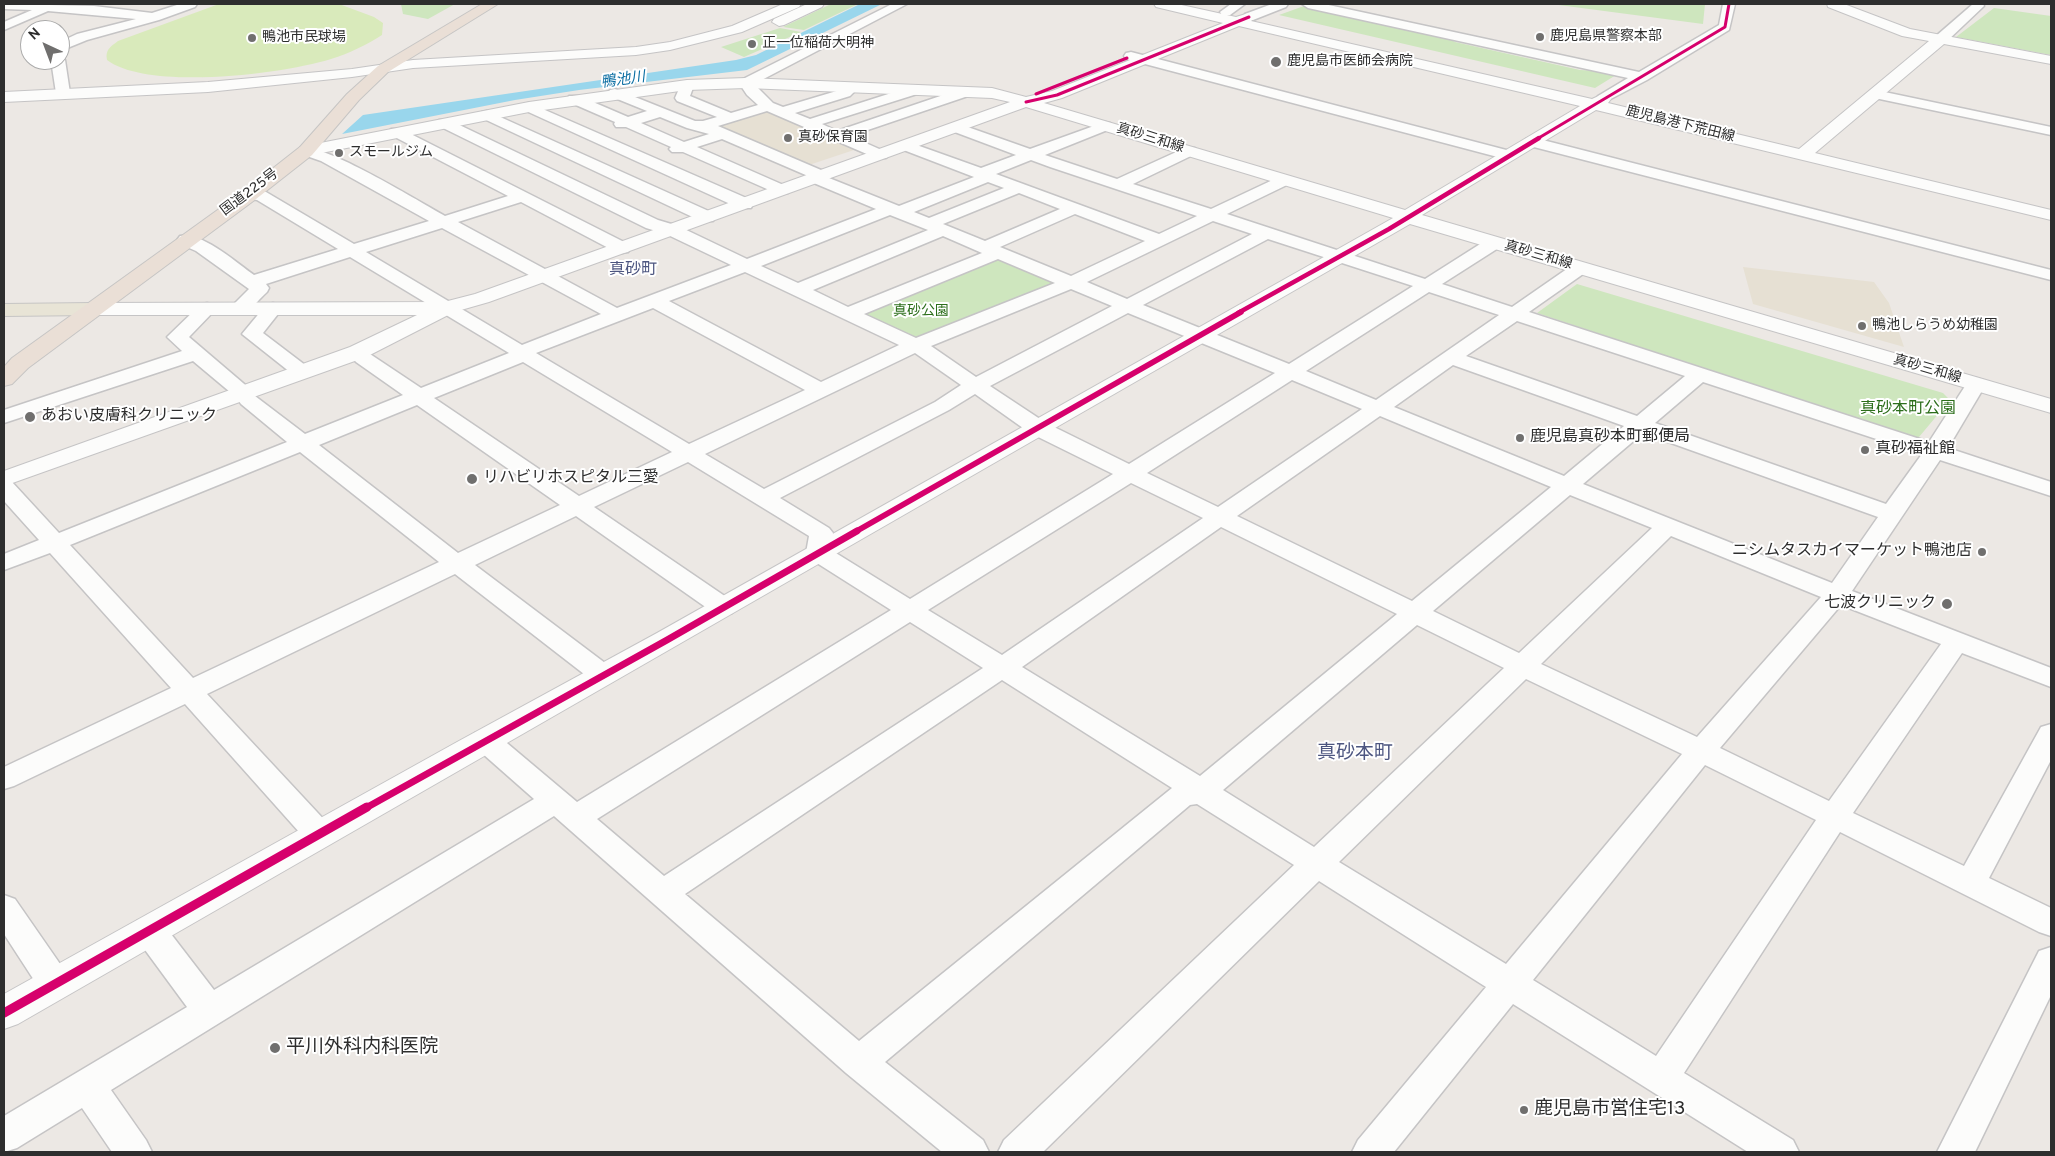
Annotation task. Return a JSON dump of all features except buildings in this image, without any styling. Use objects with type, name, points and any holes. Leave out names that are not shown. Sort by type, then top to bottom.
[{"type":"highway","points":[[334,91],[352,73],[469,4]]},
{"type":"highway","name":"国道225号","points":[[4,379],[20,363],[92,309],[250,195],[298,147],[383,69],[491,4]]},
{"type":"highway","name":"国道225号","points":[[4,354],[61,309],[99,286],[262,168],[298,147]]},
{"type":"main road","points":[[4,310],[92,309]]},
{"type":"street","points":[[70,41],[155,17],[191,4]]},
{"type":"street","points":[[4,97],[208,87],[352,73],[412,64],[602,54],[670,46],[737,30],[794,4]]},
{"type":"street","points":[[383,69],[402,70],[532,65],[636,58],[671,53],[742,36],[777,23],[817,4]]},
{"type":"street","points":[[882,155],[775,109],[752,92],[746,83],[901,4]]},
{"type":"street","name":"鹿児島港下荒田線","points":[[1161,4],[1233,17],[1599,102],[1806,152],[2051,215]]},
{"type":"street","name":"鹿児島港下荒田線","points":[[1193,4],[1233,17]]},
{"type":"street","points":[[1233,17],[1239,4]]},
{"type":"street","points":[[4,479],[361,350],[448,308],[622,248],[1026,102],[1057,95],[1233,17],[1282,4]]},
{"type":"street","points":[[1308,4],[1642,77]]},
{"type":"street","points":[[4,1013],[485,740],[723,608],[1408,217],[1725,27],[1729,4]]},
{"type":"street","points":[[1833,4],[1899,30],[2051,60]]},
{"type":"street","points":[[1849,4],[1941,39]]},
{"type":"street","points":[[1806,152],[1978,6],[1959,4]]},
{"type":"street","points":[[4,6],[53,6],[155,17]]},
{"type":"street","points":[[4,26],[53,6]]},
{"type":"street","points":[[4,34],[17,35]]},
{"type":"street","points":[[1138,58],[1510,155]]},
{"type":"street","points":[[60,70],[63,93]]},
{"type":"street","name":"真砂三和線","points":[[298,147],[396,132],[615,93],[687,85],[746,83],[850,89],[992,93],[1494,243],[2051,406]]},
{"type":"street","points":[[687,85],[682,98],[731,118]]},
{"type":"street","points":[[704,126],[731,118],[845,93],[850,89]]},
{"type":"street","points":[[808,124],[912,91]]},
{"type":"street","points":[[836,136],[966,92]]},
{"type":"street","points":[[615,93],[692,125],[704,126],[893,211],[1566,486],[1836,595],[2051,678]]},
{"type":"street","points":[[1875,94],[2051,131]]},
{"type":"street","points":[[574,100],[782,190]]},
{"type":"street","points":[[530,107],[745,204]]},
{"type":"street","points":[[468,170],[660,112]]},
{"type":"street","points":[[487,115],[707,217]]},
{"type":"street","points":[[444,123],[652,224],[672,230],[916,345],[1038,428],[2051,923]]},
{"type":"street","points":[[4,563],[421,397],[653,300],[984,176],[1004,165],[1105,126]]},
{"type":"street","points":[[957,128],[1056,164],[1210,215],[2051,489]]},
{"type":"street","points":[[396,132],[622,248]]},
{"type":"street","points":[[252,282],[444,221],[548,191],[723,134]]},
{"type":"street","points":[[930,138],[954,146]]},
{"type":"street","points":[[1531,142],[2051,274]]},
{"type":"street","points":[[906,146],[1159,240]]},
{"type":"street","points":[[298,147],[326,158],[543,276],[562,284],[616,315]]},
{"type":"street","points":[[1054,202],[1190,151]]},
{"type":"street","name":"鹿児島港下荒田線","points":[[1806,152],[2051,205]]},
{"type":"street","points":[[979,156],[1004,165]]},
{"type":"street","points":[[796,290],[934,228],[1056,164]]},
{"type":"street","points":[[4,779],[916,345],[1071,283],[1285,180]]},
{"type":"street","points":[[250,195],[260,195],[354,250],[413,289],[448,308],[821,533],[818,553]]},
{"type":"street","points":[[847,314],[991,251],[1073,209]]},
{"type":"street","points":[[763,498],[942,406],[974,386],[1266,233]]},
{"type":"street","points":[[186,240],[202,247],[260,288],[238,309]]},
{"type":"street","points":[[4,1136],[210,1011],[565,810],[910,610],[1494,243]]},
{"type":"street","points":[[662,893],[1002,668],[1580,268]]},
{"type":"street","points":[[653,300],[820,390]]},
{"type":"street","points":[[92,309],[365,310],[448,308]]},
{"type":"street","points":[[207,309],[177,337],[244,393],[248,400],[303,444],[604,675]]},
{"type":"street","points":[[273,309],[252,334],[302,372]]},
{"type":"street","points":[[361,350],[378,339],[380,334],[376,322],[365,310]]},
{"type":"street","points":[[361,350],[363,358],[723,608]]},
{"type":"street","points":[[4,417],[196,353]]},
{"type":"street","points":[[1450,357],[1891,514]]},
{"type":"street","points":[[858,1062],[1182,796],[1201,792],[1700,374]]},
{"type":"street","points":[[1371,1152],[1702,751],[1836,595],[1936,452],[1976,384]]},
{"type":"street","points":[[4,487],[188,692],[319,834]]},
{"type":"street","points":[[1017,1152],[1668,526]]},
{"type":"street","points":[[818,553],[1780,1152]]},
{"type":"street","points":[[1661,1078],[1834,817],[1956,642]]},
{"type":"street","points":[[1970,884],[2051,734]]},
{"type":"street","points":[[485,740],[858,1062],[970,1152]]},
{"type":"street","points":[[4,908],[55,984]]},
{"type":"street","points":[[149,930],[210,1011]]},
{"type":"street","points":[[1956,1152],[2051,961]]},
{"type":"street","points":[[88,1086],[132,1152]]},
{"type":"shaded area","name":"真砂保育園","points":[[766,110],[857,149],[809,165],[717,127],[718,125]]},
{"type":"shaded area","name":"鴨池しらうめ幼稚園","points":[[1743,267],[1874,282],[1889,303],[1904,347],[1753,304]]},
{"type":"green space","name":"鴨池市民球場","points":[[219,4],[339,4],[374,17],[383,23],[382,35],[358,48],[331,59],[282,70],[250,74],[216,77],[153,75],[126,69],[107,60],[109,49],[118,41]]},
{"type":"green space","points":[[401,4],[455,4],[428,19],[403,14]]},
{"type":"green space","points":[[831,4],[858,4],[804,30],[783,27]]},
{"type":"green space","points":[[1551,4],[1705,4],[1703,24]]},
{"type":"green space","points":[[1304,6],[1447,37],[1455,42],[1580,70],[1600,71],[1616,75],[1595,88],[1279,15]]},
{"type":"green space","points":[[1994,8],[2051,16],[2051,55],[1956,37]]},
{"type":"green space","points":[[780,28],[801,32],[744,57],[721,47]]},
{"type":"green space","name":"真砂公園","points":[[990,259],[1000,259],[1055,283],[920,337],[909,337],[863,314]]},
{"type":"green space","name":"真砂本町公園","points":[[1577,284],[1943,393],[1950,400],[1919,437],[1912,438],[1537,313]]},
{"type":"water","name":"鴨池川","points":[[860,4],[882,4],[747,70],[579,90],[515,100],[342,134],[363,115],[736,60],[756,55]]},
{"type":"cycle path","points":[[4,1013],[468,750],[667,640],[1199,335],[1389,229],[1429,203],[1725,27],[1729,4]]},
{"type":"cycle path","points":[[1026,102],[1057,95],[1249,17]]},
{"type":"cycle path","points":[[1036,94],[1127,58]]},
{"type":"place","name":"鹿児島県警察本部","points":[[1540,37]]},
{"type":"place","name":"鴨池市民球場","points":[[252,38]]},
{"type":"place","name":"正一位稲荷大明神","points":[[752,44]]},
{"type":"place","name":"鹿児島市医師会病院","points":[[1276,62]]},
{"type":"place","name":"真砂保育園","points":[[788,138]]},
{"type":"place","name":"スモールジム","points":[[339,153]]},
{"type":"place","name":"鴨池しらうめ幼稚園","points":[[1862,326]]},
{"type":"place","name":"あおい皮膚科クリニック","points":[[30,417]]},
{"type":"place","name":"鹿児島真砂本町郵便局","points":[[1520,438]]},
{"type":"place","name":"真砂福祉館","points":[[1865,450]]},
{"type":"place","name":"リハビリホスピタル三愛","points":[[472,479]]},
{"type":"place","name":"ニシムタスカイマーケット鴨池店","points":[[1982,552]]},
{"type":"place","name":"七波クリニック","points":[[1947,604]]},
{"type":"place","name":"平川外科内科医院","points":[[275,1048]]},
{"type":"place","name":"鹿児島市営住宅13","points":[[1524,1110]]},
{"type":"district","name":"真砂町","points":[[633,271]]},
{"type":"district","name":"真砂本町","points":[[1355,754]]}]
